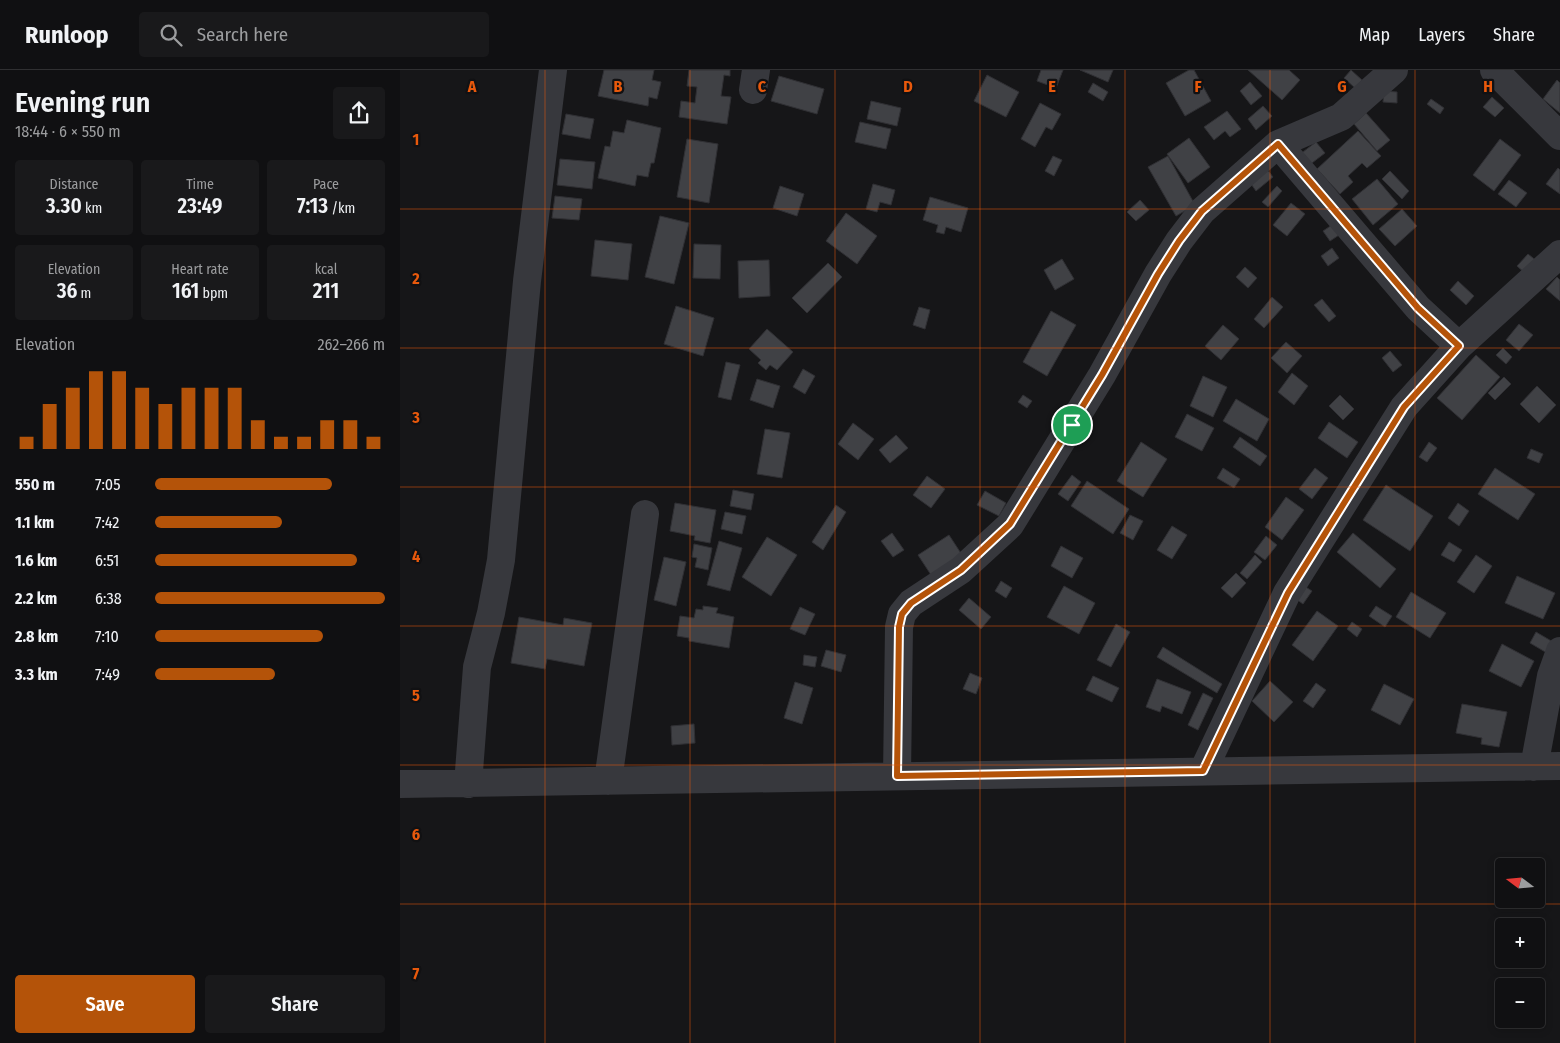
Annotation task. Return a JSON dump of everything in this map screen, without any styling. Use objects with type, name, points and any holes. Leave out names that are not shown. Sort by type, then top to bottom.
[{"type":"street","points":[[468,784],[477,667],[491,613],[501,560],[527,281],[553,70]]},
{"type":"street","points":[[897,776],[899,627],[902,614],[911,603],[961,570],[1010,524],[1102,375],[1158,274],[1179,241],[1202,211],[1278,144],[1341,117],[1394,70]]},
{"type":"street","points":[[1494,70],[1560,136]]},
{"type":"street","points":[[1278,144],[1418,308],[1459,346]]},
{"type":"street","points":[[1203,771],[1288,593],[1404,407],[1459,346],[1560,254]]},
{"type":"street","points":[[608,781],[645,514]]},
{"type":"street","points":[[400,784],[1547,766],[1551,676],[1560,651]]},
{"type":"building","points":[[604,70],[654,70],[652,80],[661,82],[657,99],[649,97],[648,106],[598,96]]},
{"type":"building","points":[[689,70],[730,70],[730,76],[724,75],[721,96],[731,97],[727,124],[679,117],[681,101],[695,103],[697,87],[687,86]]},
{"type":"building","points":[[1041,70],[1063,70],[1056,88],[1037,81]]},
{"type":"building","points":[[1080,70],[1113,70],[1108,82]]},
{"type":"building","points":[[1189,70],[1194,70],[1211,101],[1185,116],[1166,83]]},
{"type":"building","points":[[1248,70],[1289,70],[1300,80],[1282,100]]},
{"type":"building","points":[[1351,70],[1362,80],[1355,88],[1344,78]]},
{"type":"building","points":[[987,75],[1019,92],[1006,117],[974,101]]},
{"type":"building","points":[[779,76],[824,89],[817,114],[771,101]]},
{"type":"building","points":[[1557,80],[1560,83],[1560,113],[1543,99]]},
{"type":"building","points":[[1250,82],[1262,96],[1251,105],[1240,91]]},
{"type":"building","points":[[1093,83],[1108,92],[1103,101],[1088,92]]},
{"type":"building","points":[[1384,91],[1397,92],[1397,103],[1383,102]]},
{"type":"building","points":[[1492,97],[1504,108],[1495,117],[1483,107]]},
{"type":"building","points":[[1431,99],[1444,108],[1440,114],[1427,104]]},
{"type":"building","points":[[871,101],[901,108],[897,126],[867,119]]},
{"type":"building","points":[[1040,103],[1061,114],[1052,130],[1046,127],[1035,147],[1021,139]]},
{"type":"building","points":[[1263,106],[1272,116],[1256,130],[1248,119]]},
{"type":"building","points":[[1227,111],[1241,129],[1230,137],[1225,131],[1214,140],[1204,127]]},
{"type":"building","points":[[1366,113],[1390,140],[1377,151],[1354,124]]},
{"type":"building","points":[[566,114],[594,119],[590,139],[562,134]]},
{"type":"building","points":[[627,120],[661,128],[654,163],[651,163],[648,177],[637,175],[635,186],[598,178],[605,146],[610,147],[613,131],[624,133]]},
{"type":"building","points":[[860,122],[891,129],[886,149],[855,142]]},
{"type":"building","points":[[1358,131],[1381,156],[1367,168],[1362,163],[1348,176],[1353,182],[1340,194],[1317,169]]},
{"type":"building","points":[[1189,138],[1210,167],[1188,183],[1167,154]]},
{"type":"building","points":[[687,139],[718,144],[709,203],[677,197]]},
{"type":"building","points":[[1500,139],[1521,155],[1494,191],[1473,175]]},
{"type":"building","points":[[1316,142],[1325,153],[1308,166],[1299,155]]},
{"type":"building","points":[[1053,156],[1062,160],[1054,176],[1045,171]]},
{"type":"building","points":[[1168,156],[1195,205],[1176,216],[1148,167]]},
{"type":"building","points":[[560,159],[595,162],[592,189],[557,185]]},
{"type":"building","points":[[1266,168],[1273,177],[1256,191],[1249,181]]},
{"type":"building","points":[[1558,168],[1560,170],[1560,194],[1546,184]]},
{"type":"building","points":[[1390,171],[1409,191],[1402,199],[1382,179]]},
{"type":"building","points":[[1377,179],[1398,204],[1373,225],[1352,199]]},
{"type":"building","points":[[1509,180],[1527,193],[1516,207],[1498,194]]},
{"type":"building","points":[[873,184],[895,190],[891,205],[880,202],[877,212],[866,209]]},
{"type":"building","points":[[780,186],[804,194],[797,216],[773,208]]},
{"type":"building","points":[[1277,186],[1282,191],[1268,207],[1262,202]]},
{"type":"building","points":[[555,196],[582,199],[579,220],[552,218]]},
{"type":"building","points":[[930,197],[968,208],[961,232],[946,227],[944,234],[936,232],[938,225],[923,220]]},
{"type":"building","points":[[1140,200],[1149,210],[1136,221],[1127,212]]},
{"type":"building","points":[[1291,203],[1305,214],[1287,236],[1273,225]]},
{"type":"building","points":[[1402,209],[1417,226],[1395,246],[1379,229]]},
{"type":"building","points":[[846,213],[877,236],[857,264],[826,241]]},
{"type":"building","points":[[660,216],[689,223],[674,284],[645,277]]},
{"type":"building","points":[[1335,223],[1342,233],[1330,241],[1323,231]]},
{"type":"building","points":[[595,240],[632,244],[628,280],[591,276]]},
{"type":"building","points":[[694,244],[721,245],[720,279],[693,278]]},
{"type":"building","points":[[1332,248],[1339,258],[1328,266],[1321,256]]},
{"type":"building","points":[[1528,254],[1538,262],[1527,275],[1517,266]]},
{"type":"building","points":[[1062,259],[1074,279],[1055,290],[1044,270]]},
{"type":"building","points":[[769,260],[770,296],[739,298],[738,261]]},
{"type":"building","points":[[828,263],[842,277],[807,313],[792,298]]},
{"type":"building","points":[[1245,267],[1257,278],[1248,288],[1236,277]]},
{"type":"building","points":[[1557,277],[1560,280],[1560,301],[1546,289]]},
{"type":"building","points":[[1458,281],[1474,296],[1466,305],[1450,290]]},
{"type":"building","points":[[1272,297],[1283,307],[1264,328],[1254,319]]},
{"type":"building","points":[[1322,299],[1336,316],[1329,322],[1314,305]]},
{"type":"building","points":[[676,306],[714,318],[703,356],[664,344]]},
{"type":"building","points":[[919,307],[930,310],[925,329],[913,325]]},
{"type":"building","points":[[1051,311],[1076,325],[1047,376],[1023,362]]},
{"type":"building","points":[[1519,324],[1533,335],[1519,351],[1506,340]]},
{"type":"building","points":[[1223,325],[1239,339],[1221,360],[1205,346]]},
{"type":"building","points":[[767,329],[793,352],[777,370],[770,365],[766,370],[758,363],[761,360],[749,349]]},
{"type":"building","points":[[1286,342],[1302,356],[1287,373],[1271,358]]},
{"type":"building","points":[[1503,348],[1512,357],[1506,364],[1496,355]]},
{"type":"building","points":[[1390,351],[1402,365],[1393,372],[1382,358]]},
{"type":"building","points":[[1476,355],[1500,377],[1462,420],[1437,398]]},
{"type":"building","points":[[726,362],[740,365],[731,400],[718,397]]},
{"type":"building","points":[[803,369],[815,376],[805,394],[793,387]]},
{"type":"building","points":[[1292,373],[1308,386],[1294,405],[1278,392]]},
{"type":"building","points":[[1203,376],[1227,387],[1213,417],[1190,406]]},
{"type":"building","points":[[1504,377],[1511,384],[1495,400],[1488,393]]},
{"type":"building","points":[[757,379],[780,386],[773,408],[750,400]]},
{"type":"building","points":[[1537,386],[1556,405],[1539,423],[1520,404]]},
{"type":"building","points":[[1023,395],[1032,401],[1027,408],[1018,402]]},
{"type":"building","points":[[1340,395],[1354,409],[1343,420],[1329,406]]},
{"type":"building","points":[[1236,399],[1269,419],[1257,441],[1223,421]]},
{"type":"building","points":[[1187,414],[1214,428],[1202,451],[1175,437]]},
{"type":"building","points":[[1329,422],[1358,442],[1347,458],[1318,438]]},
{"type":"building","points":[[853,423],[874,439],[858,460],[838,444]]},
{"type":"building","points":[[765,429],[790,433],[782,478],[757,474]]},
{"type":"building","points":[[896,435],[908,448],[890,463],[879,450]]},
{"type":"building","points":[[1240,437],[1267,456],[1260,466],[1233,447]]},
{"type":"building","points":[[1141,442],[1167,459],[1143,497],[1117,481]]},
{"type":"building","points":[[1429,442],[1437,448],[1427,462],[1419,457]]},
{"type":"building","points":[[1531,449],[1543,454],[1539,463],[1527,458]]},
{"type":"building","points":[[1223,468],[1240,479],[1234,488],[1217,478]]},
{"type":"building","points":[[1315,468],[1328,478],[1312,499],[1299,489]]},
{"type":"building","points":[[1495,468],[1535,494],[1518,520],[1478,494]]},
{"type":"building","points":[[1072,475],[1081,482],[1068,501],[1058,494]]},
{"type":"building","points":[[927,476],[945,489],[931,508],[913,495]]},
{"type":"building","points":[[1087,481],[1129,509],[1113,534],[1071,506]]},
{"type":"building","points":[[1386,485],[1433,516],[1410,551],[1363,520]]},
{"type":"building","points":[[733,490],[754,494],[751,510],[730,506]]},
{"type":"building","points":[[985,491],[1006,503],[999,516],[977,505]]},
{"type":"building","points":[[1286,497],[1304,510],[1282,540],[1265,527]]},
{"type":"building","points":[[675,503],[716,510],[710,543],[694,540],[695,536],[670,531]]},
{"type":"building","points":[[1458,503],[1469,511],[1459,526],[1448,518]]},
{"type":"building","points":[[836,505],[846,512],[823,550],[812,542]]},
{"type":"building","points":[[725,512],[746,516],[742,534],[721,529]]},
{"type":"building","points":[[1130,515],[1143,521],[1133,540],[1120,533]]},
{"type":"building","points":[[1172,526],[1187,535],[1172,559],[1157,550]]},
{"type":"building","points":[[892,533],[904,550],[893,557],[881,541]]},
{"type":"building","points":[[1353,533],[1396,569],[1380,588],[1337,552]]},
{"type":"building","points":[[949,535],[966,561],[935,581],[918,555]]},
{"type":"building","points":[[1266,536],[1277,545],[1265,560],[1254,552]]},
{"type":"building","points":[[767,537],[797,555],[771,596],[742,577]]},
{"type":"building","points":[[719,541],[742,548],[730,591],[707,585]]},
{"type":"building","points":[[1449,542],[1462,550],[1454,562],[1441,555]]},
{"type":"building","points":[[694,544],[712,548],[708,570],[695,567],[697,558],[692,557]]},
{"type":"building","points":[[1061,546],[1083,558],[1072,578],[1051,566]]},
{"type":"building","points":[[1255,555],[1262,562],[1247,579],[1240,573]]},
{"type":"building","points":[[1476,555],[1492,566],[1474,593],[1457,582]]},
{"type":"building","points":[[664,557],[686,562],[676,606],[654,600]]},
{"type":"building","points":[[1236,573],[1246,583],[1232,598],[1221,588]]},
{"type":"building","points":[[1517,576],[1555,593],[1543,619],[1505,603]]},
{"type":"building","points":[[1001,581],[1012,588],[1006,598],[995,591]]},
{"type":"building","points":[[1301,584],[1312,591],[1303,604],[1292,596]]},
{"type":"building","points":[[1064,586],[1095,603],[1079,634],[1047,617]]},
{"type":"building","points":[[1411,592],[1446,613],[1430,638],[1396,617]]},
{"type":"building","points":[[969,598],[991,617],[981,629],[959,610]]},
{"type":"building","points":[[703,606],[718,608],[716,613],[734,617],[729,648],[689,641],[689,638],[677,636],[680,616],[694,618],[696,609],[703,610]]},
{"type":"building","points":[[1376,606],[1392,616],[1385,627],[1369,616]]},
{"type":"building","points":[[800,607],[815,614],[805,635],[790,629]]},
{"type":"building","points":[[1317,611],[1338,626],[1313,661],[1292,645]]},
{"type":"building","points":[[519,617],[563,625],[564,618],[592,623],[584,666],[547,659],[545,669],[511,663]]},
{"type":"building","points":[[1352,622],[1362,629],[1357,637],[1347,629]]},
{"type":"building","points":[[1116,624],[1130,632],[1111,667],[1097,660]]},
{"type":"building","points":[[1536,632],[1553,642],[1547,653],[1530,643]]},
{"type":"building","points":[[1502,644],[1534,661],[1521,687],[1489,671]]},
{"type":"building","points":[[1163,647],[1222,684],[1217,693],[1157,657]]},
{"type":"building","points":[[826,650],[846,655],[841,672],[821,666]]},
{"type":"building","points":[[804,655],[817,657],[815,667],[803,665]]},
{"type":"building","points":[[970,673],[982,678],[976,694],[963,689]]},
{"type":"building","points":[[1093,676],[1119,688],[1112,702],[1086,690]]},
{"type":"building","points":[[1157,679],[1191,692],[1182,714],[1162,706],[1160,712],[1146,707]]},
{"type":"building","points":[[1270,681],[1293,702],[1274,722],[1252,701]]},
{"type":"building","points":[[795,682],[813,688],[802,724],[784,718]]},
{"type":"building","points":[[1316,683],[1326,690],[1313,708],[1303,701]]},
{"type":"building","points":[[1384,684],[1414,699],[1400,725],[1371,710]]},
{"type":"building","points":[[1203,693],[1213,698],[1198,730],[1188,725]]},
{"type":"building","points":[[1462,704],[1507,712],[1499,747],[1481,744],[1482,738],[1456,733]]},
{"type":"building","points":[[694,724],[695,743],[672,745],[671,726]]},
{"type":"route","points":[[1278,144],[1418,308],[1459,346],[1404,407],[1288,593],[1203,771],[897,776],[899,620],[911,603],[961,570],[1010,524],[1072,425],[1158,274],[1179,241],[1202,211],[1278,144]]}]
